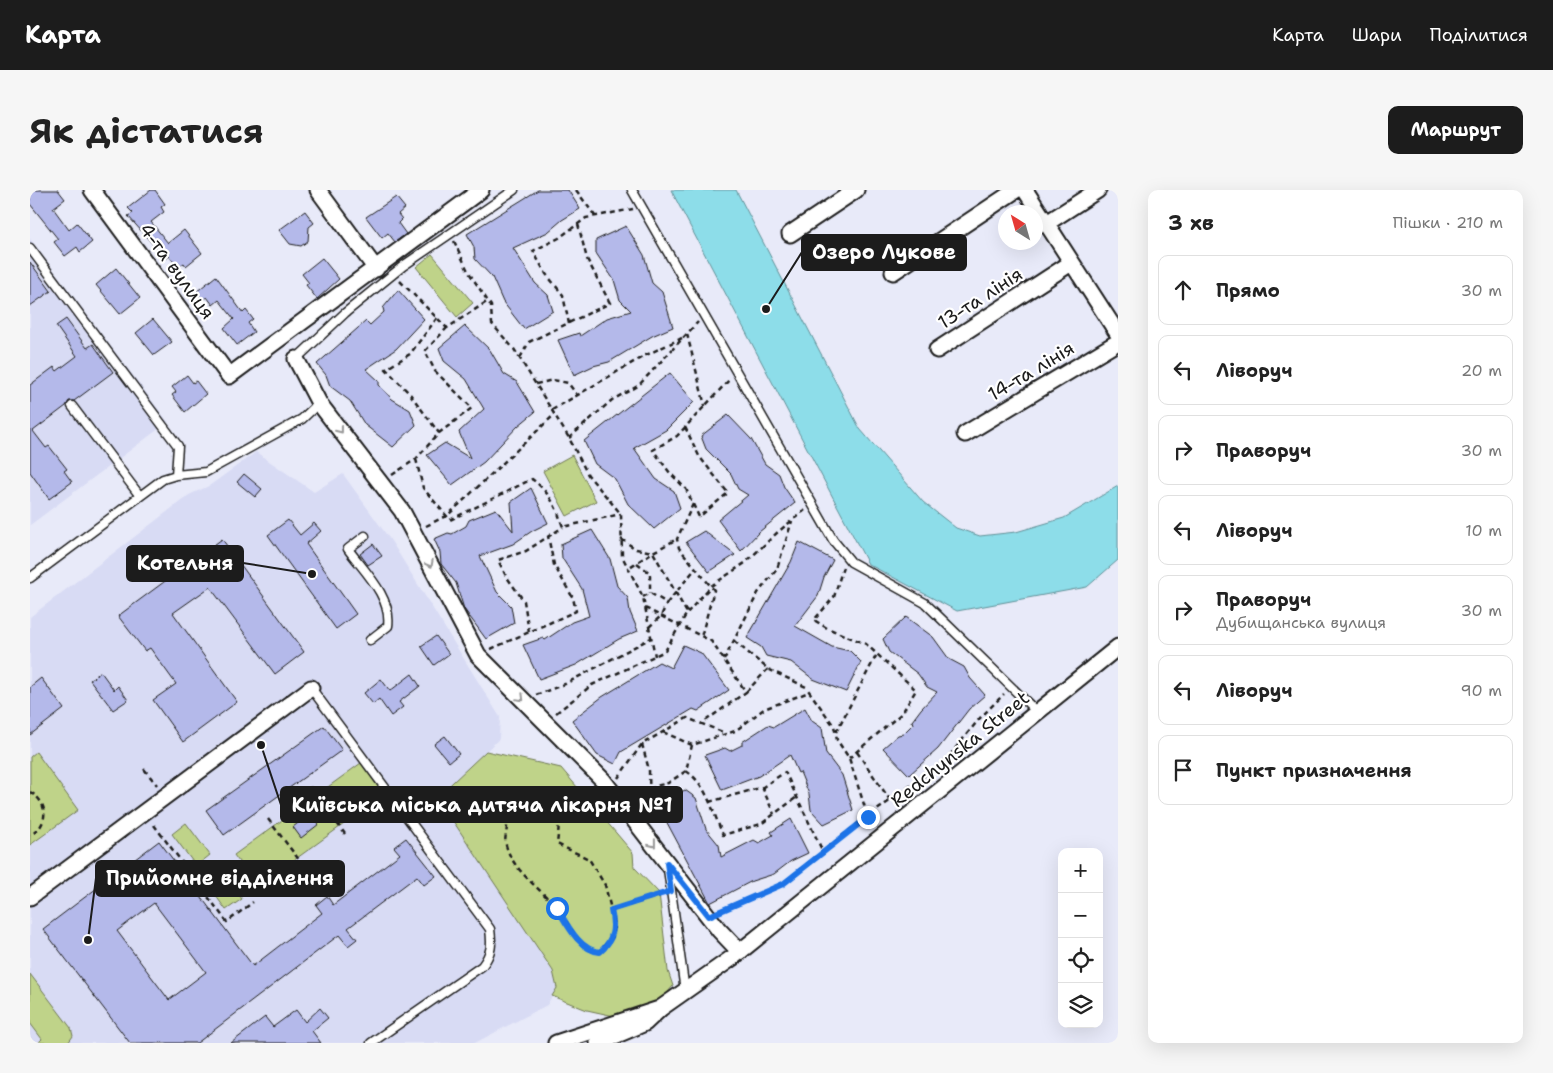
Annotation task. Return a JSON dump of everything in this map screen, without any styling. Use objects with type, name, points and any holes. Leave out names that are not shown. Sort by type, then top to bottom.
[{"type":"street","name":"4-та вулиця","points":[[92,190],[229,376],[376,269]]},
{"type":"street","points":[[318,190],[376,269],[481,190]]},
{"type":"street","points":[[790,234],[856,190]]},
{"type":"street","points":[[893,272],[1016,190]]},
{"type":"street","points":[[1024,190],[1118,334]]},
{"type":"street","points":[[1047,223],[1098,190]]},
{"type":"street","name":"13-та лінія","points":[[937,350],[1071,263]]},
{"type":"street","name":"14-та лінія","points":[[965,434],[1118,342]]},
{"type":"street","points":[[296,359],[319,403],[402,511],[478,655],[611,790],[709,916],[740,952]]},
{"type":"street","name":"Redchynska Street","points":[[598,1043],[636,1028],[740,952],[1118,647]]},
{"type":"street","points":[[30,897],[310,688]]},
{"type":"street","name":"Redchynska Street","points":[[556,1043],[661,1008]]},
{"type":"lane","points":[[296,359],[352,308],[403,266],[514,190]]},
{"type":"lane","points":[[632,190],[832,540],[852,562],[924,604],[1037,712]]},
{"type":"lane","points":[[30,248],[178,446],[176,475]]},
{"type":"lane","points":[[30,578],[163,479],[176,475],[206,472],[302,419],[319,403]]},
{"type":"lane","points":[[72,406],[140,496]]},
{"type":"lane","points":[[365,536],[348,549],[383,597],[389,610],[388,626],[370,640]]},
{"type":"lane","points":[[310,688],[490,929],[492,944],[490,956],[482,966],[371,1043]]},
{"type":"lane","points":[[667,863],[685,991]]},
{"type":"path","points":[[576,190],[595,216]]},
{"type":"path","points":[[569,324],[563,295],[546,274],[533,251],[559,238],[586,218],[642,207]]},
{"type":"path","points":[[520,358],[529,342],[610,303],[586,259],[578,224]]},
{"type":"path","points":[[450,233],[468,271],[491,306],[492,324],[520,358],[569,438],[588,475],[621,514],[622,556],[643,597],[655,656]]},
{"type":"path","points":[[397,278],[447,328]]},
{"type":"path","points":[[381,483],[416,459],[439,433],[472,408],[435,371],[425,351],[447,328],[488,301]]},
{"type":"path","points":[[569,438],[612,400],[638,386],[704,316]]},
{"type":"path","points":[[437,318],[410,354],[386,369],[410,394],[439,433]]},
{"type":"path","points":[[551,410],[644,356],[685,336]]},
{"type":"path","points":[[685,336],[705,406]]},
{"type":"path","points":[[685,427],[699,456],[728,493],[699,517],[686,489],[670,473],[653,450],[677,436],[685,427],[705,406],[736,372]]},
{"type":"path","points":[[535,384],[553,380],[568,383],[577,395]]},
{"type":"path","points":[[414,532],[448,515],[554,415]]},
{"type":"path","points":[[416,459],[423,488],[448,515],[450,520],[532,479],[545,489],[557,510],[563,527]]},
{"type":"path","points":[[628,568],[677,539],[694,504]]},
{"type":"path","points":[[545,722],[592,685],[665,652],[681,627],[687,613],[711,586],[745,563],[812,505]]},
{"type":"path","points":[[528,632],[524,601],[506,576],[498,560],[526,551],[563,527],[621,514]]},
{"type":"path","points":[[724,660],[758,593],[777,569],[793,520]]},
{"type":"path","points":[[478,655],[576,611],[573,598],[554,565],[548,536]]},
{"type":"path","points":[[622,539],[636,549],[653,552]]},
{"type":"path","points":[[677,539],[679,548],[714,590],[701,637]]},
{"type":"path","points":[[653,552],[687,613]]},
{"type":"path","points":[[846,556],[834,598],[814,620],[827,628],[866,644],[916,690],[902,713],[849,758]]},
{"type":"path","points":[[637,563],[650,573],[650,593]]},
{"type":"path","points":[[649,628],[661,616],[667,603],[677,594],[685,579],[696,568]]},
{"type":"path","points":[[643,597],[650,593]]},
{"type":"path","points":[[650,593],[667,603]]},
{"type":"path","points":[[645,608],[710,641],[746,692]]},
{"type":"path","points":[[523,700],[565,684],[651,638]]},
{"type":"path","points":[[734,641],[768,669],[806,687],[834,726],[837,740],[849,758],[868,817]]},
{"type":"path","points":[[836,734],[877,654]]},
{"type":"path","points":[[701,724],[746,692],[768,669]]},
{"type":"path","points":[[709,916],[783,884],[890,800],[946,760],[980,718],[1011,687]]},
{"type":"path","points":[[663,732],[692,745],[735,731],[764,709],[809,692]]},
{"type":"path","points":[[611,790],[642,744],[687,718],[726,734]]},
{"type":"path","points":[[642,744],[649,770],[650,819]]},
{"type":"path","points":[[630,801],[636,800],[656,786],[668,783],[686,771],[692,745]]},
{"type":"path","points":[[857,752],[890,800]]},
{"type":"path","points":[[144,769],[165,796]]},
{"type":"path","points":[[686,771],[697,777],[723,835],[760,824],[797,797]]},
{"type":"path","points":[[709,802],[762,787],[785,772],[824,852]]},
{"type":"path","points":[[310,787],[345,834]]},
{"type":"path","points":[[762,787],[774,814]]},
{"type":"path","points":[[30,792],[42,803],[45,814],[42,826],[30,836]]},
{"type":"path","points":[[535,793],[550,800],[560,817],[556,844],[589,859],[605,885],[611,910],[614,922],[613,936],[600,952],[592,952],[582,944],[557,908],[510,858],[505,842],[509,816],[517,802],[535,793]]},
{"type":"path","points":[[268,819],[303,865]]},
{"type":"path","points":[[154,824],[227,922],[254,902]]},
{"type":"path","points":[[237,878],[261,861]]},
{"type":"path","points":[[611,910],[671,891]]},
{"type":"shaded area","points":[[30,239],[168,422],[30,525]]},
{"type":"shaded area","points":[[256,452],[314,492],[343,474],[391,541],[500,717],[499,739],[438,797],[553,971],[557,988],[547,1005],[475,1043],[30,1043],[30,617],[189,495],[209,486]]},
{"type":"green space","points":[[432,254],[473,303],[457,317],[416,267]]},
{"type":"green space","points":[[572,455],[596,501],[567,516],[543,471]]},
{"type":"green space","points":[[486,751],[561,768],[633,853],[634,867],[659,893],[668,971],[673,986],[662,999],[614,1016],[587,1010],[552,996],[557,988],[553,971],[437,797]]},
{"type":"green space","points":[[36,752],[78,810],[30,845],[30,757]]},
{"type":"green space","points":[[361,763],[384,795],[257,887],[234,855]]},
{"type":"green space","points":[[186,823],[210,855],[196,866],[172,834]]},
{"type":"green space","points":[[219,867],[242,899],[226,910],[203,878]]},
{"type":"green space","points":[[30,974],[71,1028],[73,1036],[68,1043],[38,1043],[42,1039],[30,1023]]},
{"type":"water","points":[[671,190],[736,190],[860,429],[923,502],[956,528],[980,536],[1016,532],[1064,518],[1118,486],[1118,560],[1087,587],[957,611],[868,564]]},
{"type":"building","points":[[30,190],[58,190],[65,199],[53,208],[69,230],[77,223],[92,242],[80,252],[77,247],[65,256],[54,242],[58,239],[30,204]]},
{"type":"building","points":[[151,190],[155,190],[165,204],[161,207],[164,212],[151,222],[168,243],[184,230],[202,253],[186,266],[184,263],[178,267],[169,256],[166,259],[128,216],[133,213],[128,208]]},
{"type":"building","points":[[538,190],[568,190],[580,209],[562,220],[548,232],[513,248],[535,283],[548,295],[553,311],[524,329],[503,302],[492,277],[475,259],[474,247],[467,234]]},
{"type":"building","points":[[396,197],[405,208],[398,214],[402,219],[398,223],[406,234],[395,242],[388,233],[382,238],[366,217]]},
{"type":"building","points":[[305,211],[314,223],[309,227],[308,241],[301,246],[290,244],[279,230]]},
{"type":"building","points":[[626,226],[644,255],[652,283],[662,292],[673,327],[652,336],[609,362],[593,366],[574,375],[558,340],[579,333],[580,336],[607,318],[631,311],[620,300],[614,280],[596,253],[596,240]]},
{"type":"building","points":[[322,258],[339,279],[317,299],[306,285],[309,283],[302,274]]},
{"type":"building","points":[[30,262],[51,291],[30,306]]},
{"type":"building","points":[[116,268],[140,298],[120,314],[96,285]]},
{"type":"building","points":[[216,276],[243,313],[246,310],[253,319],[248,323],[254,332],[237,345],[224,328],[234,319],[219,300],[213,305],[207,297],[202,300],[196,292]]},
{"type":"building","points":[[398,290],[424,319],[396,349],[366,369],[379,381],[379,385],[392,399],[410,410],[416,425],[393,447],[365,425],[350,401],[330,386],[326,375],[317,364],[366,321],[370,325],[384,312],[383,308]]},
{"type":"building","points":[[66,319],[87,348],[93,344],[113,372],[74,401],[69,401],[66,406],[33,431],[46,448],[49,446],[67,469],[64,471],[72,482],[49,499],[30,472],[30,385],[54,367],[57,371],[77,356],[56,326]]},
{"type":"building","points":[[153,319],[172,342],[154,355],[136,333]]},
{"type":"building","points":[[465,326],[490,350],[504,374],[517,382],[535,412],[518,426],[484,462],[452,485],[427,455],[445,443],[470,458],[459,432],[484,409],[466,379],[444,361],[439,348]]},
{"type":"building","points":[[670,373],[694,402],[666,430],[634,448],[656,479],[674,491],[680,508],[654,529],[628,504],[615,479],[595,464],[584,441]]},
{"type":"building","points":[[187,375],[193,383],[196,381],[206,394],[185,412],[172,395],[176,392],[172,387]]},
{"type":"building","points":[[728,415],[751,439],[765,464],[779,474],[784,487],[795,503],[759,532],[741,551],[718,520],[748,495],[738,489],[731,474],[706,449],[701,436]]},
{"type":"building","points":[[244,474],[262,489],[255,497],[237,482]]},
{"type":"building","points":[[531,488],[548,523],[513,544],[480,556],[497,592],[511,606],[514,623],[486,639],[464,609],[456,583],[441,564],[440,552],[434,539],[448,533],[452,534],[466,526],[469,520],[496,509],[513,531],[511,502]]},
{"type":"building","points":[[288,520],[300,535],[314,523],[321,531],[306,544],[356,614],[336,629],[268,535]]},
{"type":"building","points":[[592,530],[610,559],[617,586],[628,598],[630,612],[638,631],[619,639],[576,665],[539,679],[523,645],[543,638],[545,640],[572,622],[589,616],[582,589],[562,558],[561,544]]},
{"type":"building","points":[[704,531],[735,555],[709,572],[686,542]]},
{"type":"building","points":[[222,539],[304,652],[275,674],[210,587],[173,613],[237,702],[183,742],[153,700],[176,684],[150,648],[145,651],[118,616]]},
{"type":"building","points":[[799,542],[833,560],[824,577],[818,596],[795,626],[832,647],[850,651],[861,662],[846,692],[813,679],[791,662],[766,656],[761,647],[747,638],[791,562]]},
{"type":"building","points":[[373,544],[382,556],[368,565],[360,554]]},
{"type":"building","points":[[906,617],[933,637],[949,659],[964,667],[970,678],[985,695],[969,709],[938,749],[909,775],[883,748],[898,735],[903,734],[913,724],[912,721],[921,709],[937,692],[927,687],[918,674],[889,652],[883,639]]},
{"type":"building","points":[[436,636],[449,654],[434,665],[421,646]]},
{"type":"building","points":[[683,645],[701,653],[729,690],[698,711],[693,709],[621,752],[615,764],[597,755],[572,720],[602,697],[659,662],[671,668]]},
{"type":"building","points":[[101,672],[114,690],[118,686],[128,700],[113,710],[90,680]]},
{"type":"building","points":[[412,674],[420,686],[399,702],[403,707],[391,716],[379,699],[373,704],[364,693],[381,679],[390,691]]},
{"type":"building","points":[[41,678],[64,709],[30,735],[30,687]]},
{"type":"building","points":[[805,708],[812,721],[822,728],[826,754],[842,775],[853,810],[824,824],[811,810],[809,794],[800,772],[798,773],[790,755],[759,776],[722,790],[705,755],[725,748],[730,751],[742,745],[742,742],[768,725],[774,727]]},
{"type":"building","points":[[324,726],[342,750],[224,835],[206,810]]},
{"type":"building","points":[[445,736],[459,754],[449,762],[434,744]]},
{"type":"building","points":[[685,790],[696,798],[706,829],[719,845],[721,857],[754,840],[759,843],[773,835],[771,832],[791,819],[808,853],[791,861],[774,874],[752,881],[710,903],[657,804]]},
{"type":"building","points":[[311,813],[319,824],[301,838],[293,827]]},
{"type":"building","points":[[406,838],[436,876],[424,885],[417,876],[348,928],[357,939],[348,946],[339,935],[197,1043],[130,1043],[43,929],[159,841],[253,966],[322,913],[316,905],[327,896],[333,905],[400,854],[394,847]],"holes":[[[154,903],[206,972],[169,1000],[117,931]]]},
{"type":"building","points":[[320,1008],[328,1018],[312,1031],[321,1043],[231,1043],[265,1017],[273,1027],[296,1010],[305,1022]]},
{"type":"place","name":"Озеро Лукове","points":[[766,309]]},
{"type":"place","name":"Котельня","points":[[312,574]]},
{"type":"place","name":"Київська міська дитяча лікарня №1","points":[[261,745]]},
{"type":"place","name":"Прийомне відділення","points":[[88,940]]},
{"type":"route","points":[[557,908],[582,944],[592,952],[600,952],[606,947],[613,936],[614,922],[611,910],[671,891],[667,863],[709,916],[783,884],[868,817]]}]
